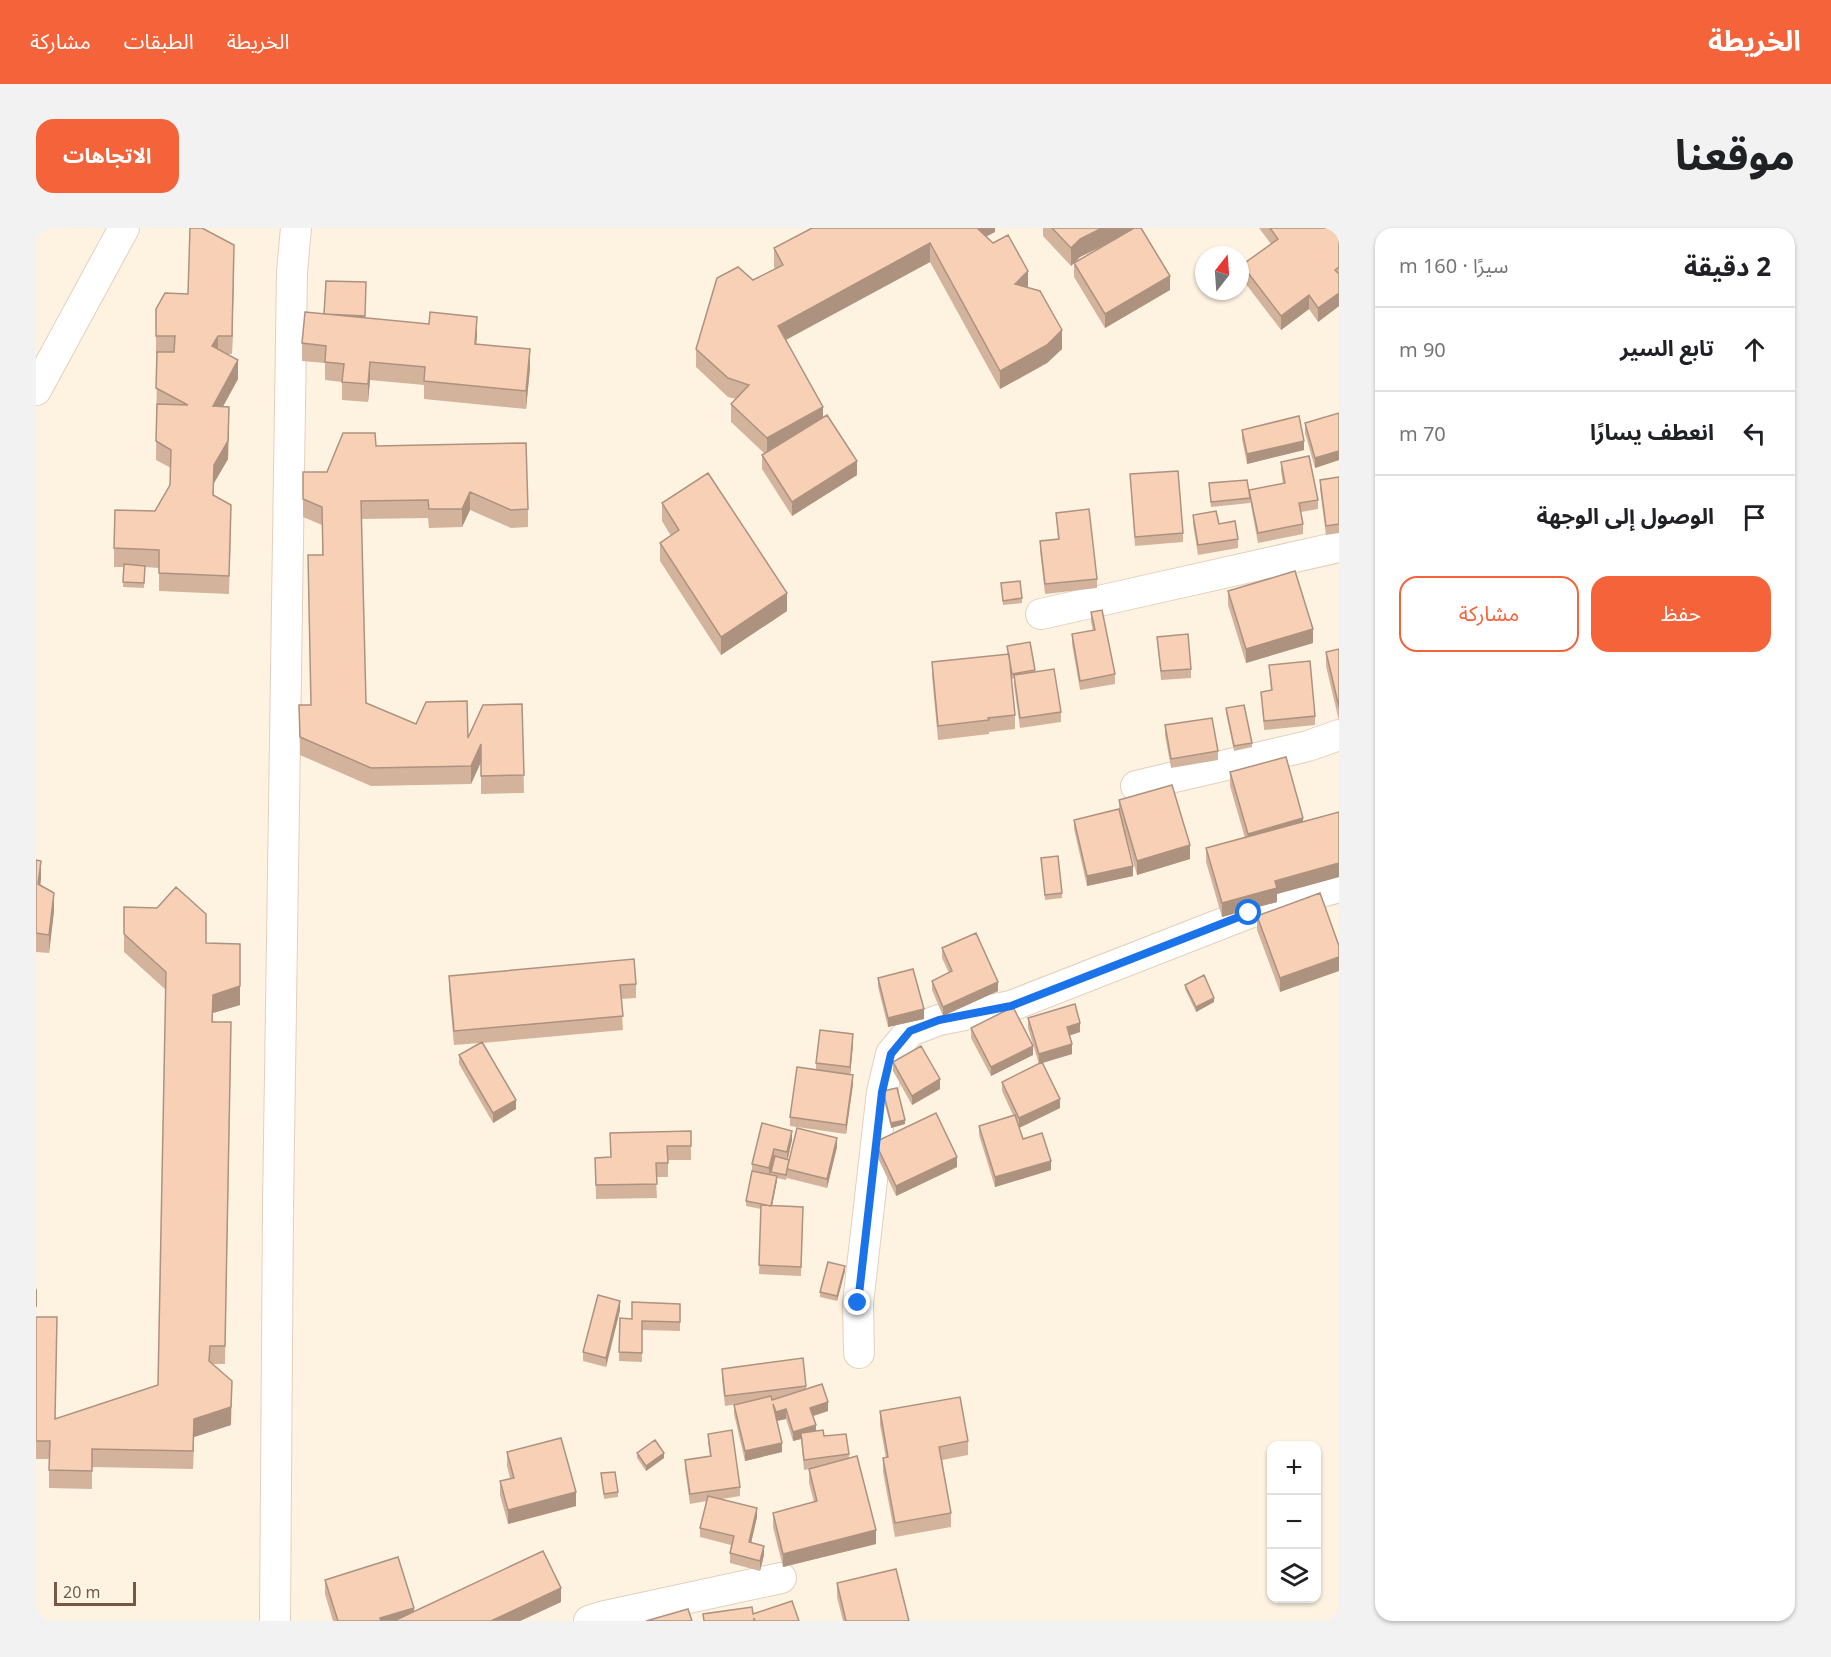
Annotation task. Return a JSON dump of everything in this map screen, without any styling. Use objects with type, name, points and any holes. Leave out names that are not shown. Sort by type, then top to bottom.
[{"type":"street","points":[[36,390],[124,228]]},
{"type":"street","points":[[275,1621],[278,1219],[291,320],[296,228]]},
{"type":"street","points":[[1041,614],[1339,547]]},
{"type":"street","points":[[1136,786],[1308,746],[1339,735]]},
{"type":"street","points":[[859,1353],[858,1303],[882,1092],[891,1054],[910,1031],[939,1020],[1011,1006],[1249,913],[1339,886]]},
{"type":"street","points":[[589,1621],[781,1578]]},
{"type":"building","points":[[190,228],[202,228],[234,245],[232,336],[218,336],[212,346],[238,360],[213,406],[229,407],[228,441],[214,465],[213,495],[231,505],[229,576],[159,573],[159,550],[114,548],[115,510],[155,511],[170,485],[171,450],[156,441],[157,404],[188,405],[156,388],[157,352],[174,352],[175,336],[156,336],[156,309],[165,293],[188,294]]},
{"type":"building","points":[[812,228],[977,228],[993,243],[1008,235],[1028,271],[1015,284],[1040,291],[1062,330],[1047,345],[1000,371],[930,243],[778,326],[823,407],[767,438],[731,404],[749,385],[728,378],[696,349],[717,278],[738,267],[753,280],[783,265],[774,248]]},
{"type":"building","points":[[1052,228],[1102,228],[1080,239],[1071,248]]},
{"type":"building","points":[[1134,228],[1141,228],[1170,276],[1105,314],[1074,263]]},
{"type":"building","points":[[1270,228],[1339,228],[1339,267],[1335,270],[1339,274],[1339,293],[1318,308],[1309,295],[1281,316],[1249,274],[1249,260],[1278,239]]},
{"type":"building","points":[[326,281],[366,282],[365,316],[324,314]]},
{"type":"building","points":[[305,312],[429,324],[430,312],[477,317],[475,344],[530,349],[526,391],[424,381],[425,367],[370,362],[368,384],[342,382],[344,364],[325,362],[326,346],[302,343]]},
{"type":"building","points":[[1339,413],[1339,451],[1315,458],[1305,423]]},
{"type":"building","points":[[827,415],[857,461],[792,502],[762,455]]},
{"type":"building","points":[[1299,416],[1304,441],[1247,454],[1242,430]]},
{"type":"building","points":[[343,433],[375,433],[376,446],[526,443],[528,509],[511,510],[470,492],[462,509],[429,509],[428,500],[361,501],[366,703],[416,724],[426,702],[467,701],[468,738],[483,705],[522,704],[524,775],[481,776],[481,744],[471,766],[371,768],[300,737],[299,705],[311,705],[308,555],[323,555],[322,507],[303,499],[303,472],[327,472]]},
{"type":"building","points":[[1309,456],[1318,500],[1299,503],[1303,524],[1258,533],[1249,490],[1285,483],[1281,462]]},
{"type":"building","points":[[1178,471],[1183,533],[1135,537],[1130,474]]},
{"type":"building","points":[[708,473],[787,593],[721,637],[660,543],[679,530],[662,503]]},
{"type":"building","points":[[1339,477],[1339,524],[1326,526],[1320,480]]},
{"type":"building","points":[[1247,480],[1250,498],[1211,502],[1209,483]]},
{"type":"building","points":[[1089,509],[1097,579],[1045,584],[1040,541],[1059,539],[1056,513]]},
{"type":"building","points":[[1216,511],[1219,524],[1235,521],[1238,539],[1198,545],[1193,515]]},
{"type":"building","points":[[124,564],[145,566],[144,583],[123,582]]},
{"type":"building","points":[[1295,571],[1313,629],[1246,649],[1228,591]]},
{"type":"building","points":[[1020,581],[1022,598],[1003,601],[1001,583]]},
{"type":"building","points":[[1102,610],[1115,674],[1080,681],[1072,634],[1095,630],[1091,612]]},
{"type":"building","points":[[1188,634],[1191,669],[1161,671],[1157,637]]},
{"type":"building","points":[[1030,642],[1035,670],[1012,674],[1007,646]]},
{"type":"building","points":[[1339,649],[1339,707],[1326,652]]},
{"type":"building","points":[[1009,654],[1015,715],[938,726],[932,662]]},
{"type":"building","points":[[1310,661],[1315,716],[1264,721],[1261,692],[1272,690],[1269,665]]},
{"type":"building","points":[[1054,669],[1061,712],[1020,718],[1014,675]]},
{"type":"building","points":[[1244,705],[1252,743],[1234,746],[1226,708]]},
{"type":"building","points":[[1212,718],[1218,751],[1171,759],[1165,725]]},
{"type":"building","points":[[1286,757],[1303,818],[1248,834],[1230,772]]},
{"type":"building","points":[[1172,785],[1190,845],[1137,861],[1119,800]]},
{"type":"building","points":[[1119,809],[1133,866],[1087,876],[1074,820]]},
{"type":"building","points":[[1339,812],[1339,863],[1275,881],[1277,888],[1222,903],[1206,848]]},
{"type":"building","points":[[1058,856],[1062,893],[1045,895],[1041,858]]},
{"type":"building","points":[[36,860],[41,861],[38,884],[54,893],[49,935],[36,933]]},
{"type":"building","points":[[176,887],[206,914],[206,943],[240,944],[240,986],[213,995],[212,1022],[231,1022],[225,1346],[210,1346],[209,1361],[232,1381],[231,1407],[194,1419],[193,1451],[92,1449],[92,1471],[49,1470],[50,1441],[36,1441],[36,1317],[57,1317],[55,1419],[158,1385],[166,972],[124,934],[124,907],[157,908]]},
{"type":"building","points":[[1320,893],[1339,946],[1339,957],[1280,978],[1257,916]]},
{"type":"building","points":[[976,933],[998,982],[943,1007],[932,981],[952,971],[942,948]]},
{"type":"building","points":[[634,959],[636,984],[620,985],[623,1016],[454,1031],[449,976]]},
{"type":"building","points":[[913,969],[924,1009],[888,1018],[878,978]]},
{"type":"building","points":[[1204,975],[1214,998],[1196,1007],[1185,985]]},
{"type":"building","points":[[1075,1004],[1080,1023],[1067,1027],[1072,1044],[1039,1054],[1028,1018]]},
{"type":"building","points":[[1013,1007],[1033,1046],[991,1067],[971,1028]]},
{"type":"building","points":[[820,1030],[853,1034],[850,1067],[816,1063]]},
{"type":"building","points":[[482,1042],[516,1100],[493,1113],[459,1055]]},
{"type":"building","points":[[921,1046],[940,1079],[912,1096],[893,1062]]},
{"type":"building","points":[[1042,1062],[1060,1099],[1019,1118],[1002,1082]]},
{"type":"building","points":[[797,1067],[853,1075],[846,1125],[790,1117]]},
{"type":"building","points":[[897,1088],[905,1120],[891,1123],[883,1091]]},
{"type":"building","points":[[936,1113],[957,1157],[896,1186],[875,1142]]},
{"type":"building","points":[[1015,1115],[1023,1139],[1042,1133],[1051,1161],[995,1177],[979,1126]]},
{"type":"building","points":[[762,1123],[792,1131],[787,1152],[774,1149],[769,1168],[752,1164]]},
{"type":"building","points":[[797,1128],[837,1138],[827,1179],[787,1169]]},
{"type":"building","points":[[691,1131],[691,1146],[667,1146],[668,1163],[656,1163],[657,1184],[596,1185],[595,1158],[611,1157],[610,1133]]},
{"type":"building","points":[[775,1156],[789,1160],[786,1175],[771,1172]]},
{"type":"building","points":[[752,1171],[777,1176],[771,1206],[746,1201]]},
{"type":"building","points":[[761,1205],[803,1207],[801,1267],[759,1265]]},
{"type":"building","points":[[828,1262],[845,1266],[837,1296],[820,1292]]},
{"type":"building","points":[[598,1295],[620,1301],[606,1358],[583,1352]]},
{"type":"building","points":[[632,1302],[680,1304],[680,1322],[642,1321],[642,1353],[619,1352],[620,1318],[632,1319]]},
{"type":"building","points":[[803,1358],[806,1386],[725,1396],[722,1369]]},
{"type":"building","points":[[822,1384],[828,1402],[810,1408],[816,1425],[793,1432],[786,1409],[776,1412],[773,1404],[782,1443],[745,1451],[734,1405],[771,1396],[772,1400]]},
{"type":"building","points":[[960,1397],[968,1441],[939,1447],[951,1513],[895,1523],[883,1458],[888,1457],[880,1411]]},
{"type":"building","points":[[732,1430],[740,1487],[690,1494],[685,1460],[711,1456],[708,1434]]},
{"type":"building","points":[[823,1430],[824,1436],[846,1434],[849,1454],[804,1460],[801,1433]]},
{"type":"building","points":[[561,1438],[576,1492],[508,1510],[500,1481],[514,1478],[507,1452]]},
{"type":"building","points":[[655,1440],[664,1453],[646,1466],[637,1453]]},
{"type":"building","points":[[857,1456],[876,1530],[783,1554],[773,1513],[817,1501],[809,1469]]},
{"type":"building","points":[[615,1472],[618,1492],[604,1494],[601,1473]]},
{"type":"building","points":[[708,1496],[757,1508],[749,1542],[764,1546],[760,1561],[730,1553],[734,1536],[700,1528]]},
{"type":"building","points":[[543,1551],[561,1588],[491,1621],[396,1620]]},
{"type":"building","points":[[398,1557],[414,1608],[380,1618],[381,1621],[338,1621],[325,1580]]},
{"type":"building","points":[[896,1569],[909,1621],[846,1621],[837,1583]]},
{"type":"building","points":[[792,1601],[799,1621],[755,1621],[754,1618],[754,1621],[704,1621],[703,1614],[752,1607],[753,1614]]},
{"type":"building","points":[[688,1609],[692,1621],[646,1621]]},
{"type":"route","points":[[858,1303],[882,1092],[891,1054],[910,1031],[939,1020],[1011,1006],[1249,913]]}]
